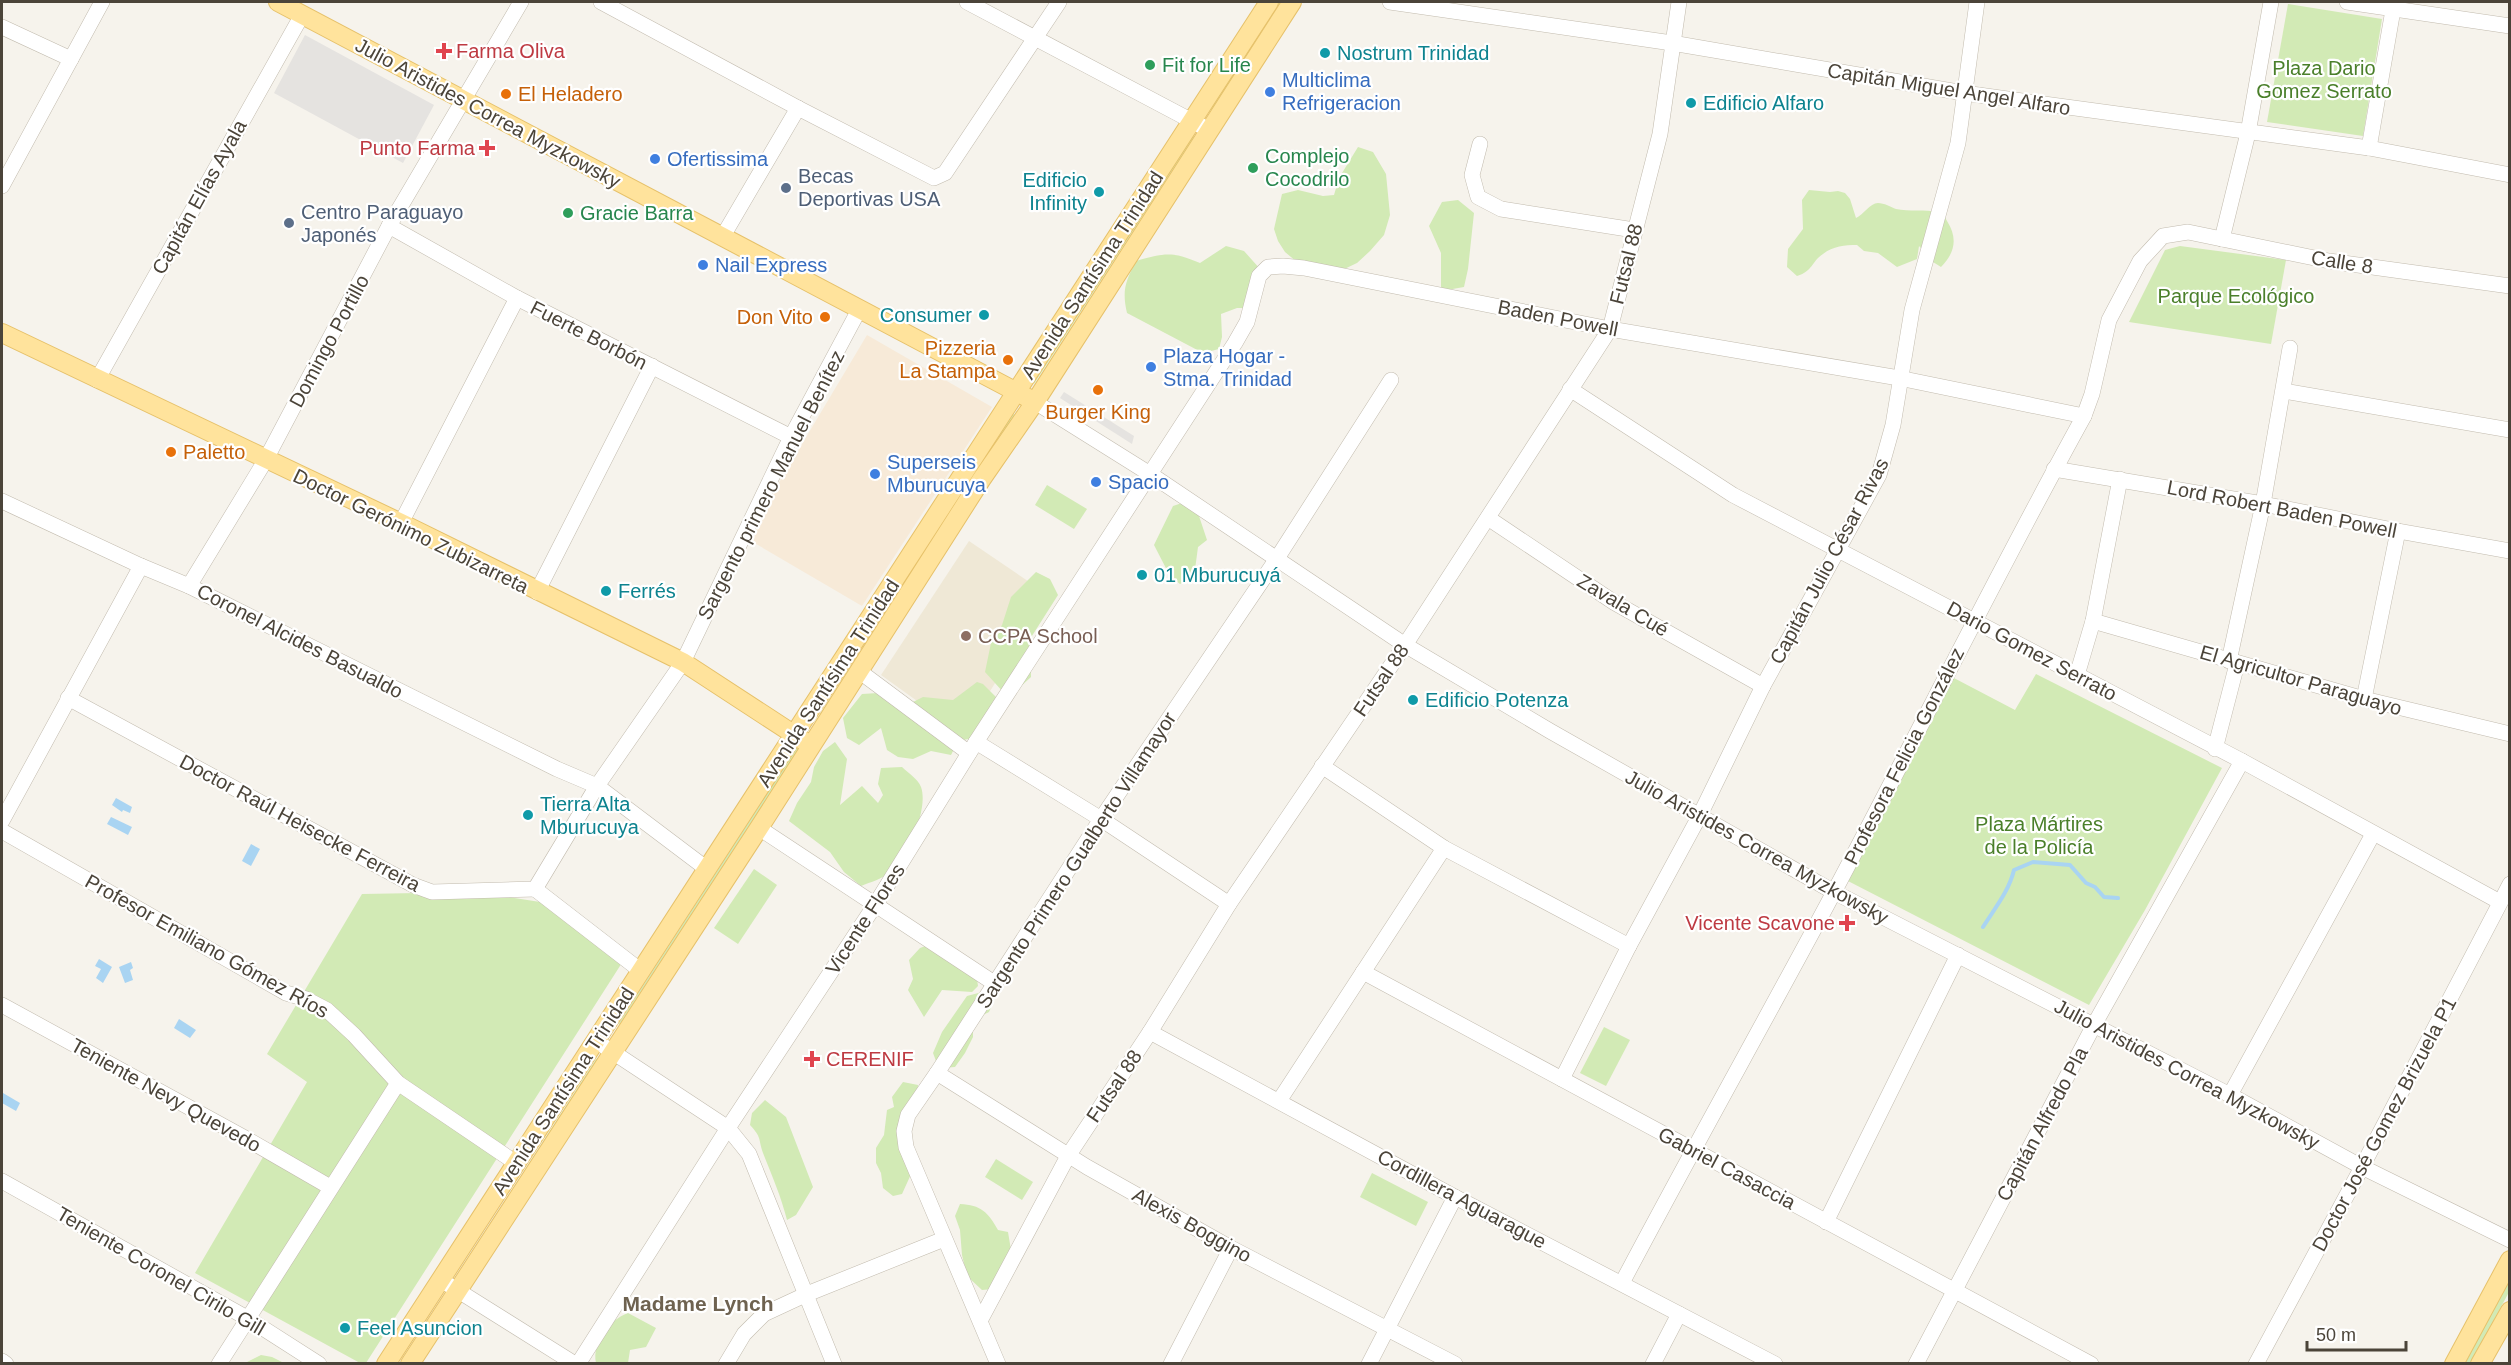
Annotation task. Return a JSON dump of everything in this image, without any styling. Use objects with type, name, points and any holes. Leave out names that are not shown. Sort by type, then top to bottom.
[{"type":"main road","name":"Julio Aristides Correa Myzkowsky","points":[[278,2],[1035,402]]},
{"type":"main road","name":"Avenida Santísima Trinidad","points":[[386,1364],[1269,2]]},
{"type":"main road","name":"Avenida Santísima Trinidad","points":[[410,1364],[1292,2]]},
{"type":"main road","points":[[1102,261],[1118,273]]},
{"type":"main road","name":"Doctor Gerónimo Zubizarreta","points":[[2,333],[401,523],[683,662],[812,746]]},
{"type":"main road","points":[[2454,1364],[2510,1260]]},
{"type":"main road","points":[[2480,1364],[2510,1311]]},
{"type":"street","points":[[2,186],[102,2]]},
{"type":"street","name":"Domingo Portillo","points":[[189,586],[265,460],[389,226],[521,2]]},
{"type":"street","points":[[602,2],[798,108],[934,178],[945,173],[1059,2]]},
{"type":"street","points":[[967,2],[1209,130]]},
{"type":"street","name":"Capitán Miguel Angel Alfaro","points":[[1390,2],[1672,43],[1964,93],[2369,148],[2510,175]]},
{"type":"street","name":"Futsal 88","points":[[981,1319],[1068,1156],[1150,1032],[1229,904],[1405,645],[1610,328],[1660,134],[1679,2]]},
{"type":"street","name":"Capitán Julio César Rivas","points":[[1562,1079],[1629,946],[1700,815],[1763,686],[1882,466],[1893,425],[1899,378],[1914,301],[1958,143],[1977,2]]},
{"type":"street","points":[[2222,239],[2248,133],[2271,2]]},
{"type":"street","points":[[2347,2],[2510,26]]},
{"type":"street","points":[[2369,148],[2393,10]]},
{"type":"street","name":"Capitán Elías Ayala","points":[[97,380],[302,15]]},
{"type":"street","points":[[2,27],[71,59]]},
{"type":"street","points":[[723,236],[798,108]]},
{"type":"street","points":[[1480,144],[1472,175],[1478,197],[1501,209],[1634,230]]},
{"type":"street","name":"Fuerte Borbón","points":[[389,226],[517,298],[791,437]]},
{"type":"street","name":"Calle 8","points":[[2176,234],[2188,232],[2329,261],[2510,286]]},
{"type":"street","name":"Profesora Felicia González","points":[[1622,1283],[1692,1150],[1834,892],[1974,619],[2084,416],[2092,394],[2109,320],[2140,261],[2163,236],[2176,234]]},
{"type":"street","name":"Baden Powell","points":[[1150,474],[1247,322],[1259,276],[1268,267],[1283,266],[1304,268],[1610,328],[1899,378],[2084,416]]},
{"type":"street","points":[[401,523],[517,298]]},
{"type":"street","name":"Sargento primero Manuel Benítez","points":[[683,662],[791,437],[860,308]]},
{"type":"street","points":[[2215,749],[2263,504],[2290,348]]},
{"type":"street","points":[[537,592],[652,366]]},
{"type":"street","name":"Sargento Primero Gualberto Villamayor","points":[[998,1364],[981,1319],[944,1239],[906,1147],[904,1131],[908,1115],[938,1073],[1101,819],[1276,560],[1390,380]]},
{"type":"street","name":"Dario Gomez Serrato","points":[[1570,389],[1733,495],[1837,551],[1974,619],[2215,749],[2242,761],[2500,902]]},
{"type":"street","points":[[2284,391],[2510,430]]},
{"type":"street","name":"Julio Aristides Correa Myzkowsky","points":[[1035,402],[1150,474],[1405,645],[1550,731],[1834,892],[2230,1095],[2362,1167],[2510,1240]]},
{"type":"street","name":"Lord Robert Baden Powell","points":[[2054,469],[2263,504],[2510,551]]},
{"type":"street","name":"Vicente Flores","points":[[576,1364],[875,905],[973,747],[1150,474]]},
{"type":"street","points":[[2077,675],[2094,621],[2120,479]]},
{"type":"street","name":"Coronel Alcides Basualdo","points":[[4,506],[189,586],[557,769],[597,786],[707,869]]},
{"type":"street","name":"Zavala Cué","points":[[1488,518],[1615,603],[1763,686]]},
{"type":"street","points":[[2364,699],[2398,531]]},
{"type":"street","points":[[2,821],[141,566]]},
{"type":"street","name":"El Agricultor Paraguayo","points":[[2094,621],[2364,699],[2510,734]]},
{"type":"street","points":[[641,971],[535,889],[597,786],[683,662]]},
{"type":"street","points":[[859,671],[973,747],[1101,819],[1229,904]]},
{"type":"street","name":"Doctor Raúl Heisecke Ferreira","points":[[68,698],[413,885],[432,892],[535,889]]},
{"type":"street","name":"Capitán Alfredo Pla","points":[[1916,1364],[2094,1026],[2242,761]]},
{"type":"street","points":[[1322,766],[1444,848],[1629,946]]},
{"type":"street","points":[[759,828],[994,983]]},
{"type":"street","name":"Profesor Emiliano Gómez Ríos","points":[[2,831],[286,993],[306,999],[327,1010],[354,1035],[398,1083],[516,1163]]},
{"type":"street","points":[[2230,1095],[2373,834]]},
{"type":"street","points":[[1280,1101],[1444,848]]},
{"type":"street","name":"Doctor José Gomez Brizuela P1","points":[[2256,1364],[2510,884]]},
{"type":"street","points":[[1826,1222],[1958,955]]},
{"type":"street","name":"Gabriel Casaccia","points":[[1363,972],[2089,1363]]},
{"type":"street","name":"Teniente Nevy Quevedo","points":[[2,1005],[330,1187]]},
{"type":"street","name":"Cordillera Aguarague","points":[[1150,1032],[1455,1197],[1775,1364]]},
{"type":"street","points":[[596,1041],[728,1128],[749,1154],[834,1364]]},
{"type":"street","name":"Alexis Boggino","points":[[938,1073],[1068,1156],[1231,1248],[1389,1327],[1455,1364]]},
{"type":"street","points":[[219,1364],[398,1083]]},
{"type":"street","name":"Teniente Coronel Cirilo Gill","points":[[2,1181],[247,1318],[319,1364]]},
{"type":"street","points":[[1369,1364],[1455,1197]]},
{"type":"street","points":[[726,1364],[744,1334],[764,1314],[807,1294],[944,1239]]},
{"type":"street","points":[[1171,1364],[1231,1248]]},
{"type":"street","points":[[441,1280],[459,1289],[576,1364]]},
{"type":"street","points":[[1653,1364],[1679,1314]]},
{"type":"street","points":[[2,1361],[6,1364]]},
{"type":"shaded area","points":[[305,35],[434,105],[403,163],[274,93]]},
{"type":"shaded area","points":[[867,335],[992,407],[862,606],[746,538]]},
{"type":"shaded area","points":[[1064,392],[1134,436],[1132,444],[1060,398]]},
{"type":"shaded area","name":"CCPA School","points":[[969,541],[1050,596],[963,734],[881,675]]},
{"type":"green space","points":[[1277,2],[1282,2],[1212,110],[1209,110]]},
{"type":"green space","name":"Plaza Dario Gomez Serrato","points":[[2288,4],[2382,19],[2363,136],[2267,122]]},
{"type":"green space","points":[[1193,134],[1194,137],[1034,384],[1033,382]]},
{"type":"green space","points":[[1358,147],[1373,152],[1386,174],[1390,215],[1384,235],[1357,263],[1338,272],[1303,267],[1285,252],[1274,229],[1282,194],[1298,190],[1323,196],[1334,195],[1339,178]]},
{"type":"green space","points":[[1809,190],[1845,193],[1850,199],[1856,218],[1878,203],[1901,210],[1943,214],[1953,233],[1952,251],[1941,267],[1933,262],[1919,246],[1917,259],[1897,267],[1878,253],[1864,251],[1857,245],[1844,246],[1827,251],[1806,272],[1797,276],[1787,267],[1788,249],[1803,229],[1802,200]]},
{"type":"green space","points":[[1458,200],[1474,213],[1468,269],[1464,287],[1441,291],[1441,253],[1429,226],[1442,202]]},
{"type":"green space","points":[[1226,246],[1244,251],[1261,270],[1252,308],[1237,308],[1221,314],[1222,337],[1219,349],[1203,353],[1127,313],[1126,287],[1136,261],[1168,254],[1182,256],[1200,263]]},
{"type":"green space","name":"Parque Ecológico","points":[[2180,246],[2286,260],[2271,344],[2129,322],[2165,250]]},
{"type":"green space","points":[[1012,414],[1016,415],[815,722]]},
{"type":"green space","points":[[1047,485],[1087,509],[1074,529],[1035,505]]},
{"type":"green space","points":[[1185,502],[1197,510],[1207,540],[1198,547],[1194,577],[1180,584],[1170,576],[1154,545],[1173,506]]},
{"type":"green space","points":[[1036,572],[1050,579],[1058,595],[1030,639],[1031,677],[1019,688],[1004,693],[985,672],[991,643],[1002,625],[1011,597]]},
{"type":"green space","name":"Plaza Mártires de la Policía","points":[[2036,674],[2222,768],[2145,910],[2089,1005],[1848,881],[1952,677],[2015,710]]},
{"type":"green space","points":[[977,682],[983,684],[996,697],[994,711],[979,737],[958,741],[951,755],[931,751],[913,759],[898,757],[887,750],[881,728],[859,745],[847,738],[843,718],[862,694],[878,693],[885,700],[901,708],[923,697],[953,700]]},
{"type":"green space","points":[[835,742],[847,759],[840,805],[862,786],[878,803],[883,795],[878,784],[881,768],[902,767],[920,784],[923,797],[915,832],[897,865],[887,874],[861,886],[844,872],[830,852],[789,821],[797,803],[811,782],[814,767],[823,751]]},
{"type":"green space","points":[[797,747],[800,749],[619,1025],[619,1023]]},
{"type":"green space","points":[[754,869],[777,885],[738,944],[714,928]]},
{"type":"green space","points":[[475,892],[553,904],[627,955],[366,1363],[360,1363],[195,1273],[307,1082],[267,1054],[362,894]]},
{"type":"green space","points":[[936,942],[976,972],[978,986],[972,992],[942,990],[924,1017],[908,990],[913,979],[909,960],[920,948]]},
{"type":"green space","points":[[982,992],[992,1005],[989,1012],[977,1018],[973,1025],[973,1037],[955,1067],[943,1068],[936,1061],[933,1053],[942,1032],[967,996]]},
{"type":"green space","points":[[1604,1027],[1630,1040],[1606,1086],[1580,1073]]},
{"type":"green space","points":[[598,1058],[456,1277],[596,1059]]},
{"type":"green space","points":[[903,1082],[918,1085],[916,1112],[903,1144],[912,1172],[902,1194],[893,1196],[883,1188],[881,1173],[876,1163],[876,1148],[884,1135],[887,1110],[894,1107],[892,1097]]},
{"type":"green space","points":[[765,1100],[786,1117],[813,1187],[796,1215],[787,1220],[759,1138],[750,1125],[752,1113]]},
{"type":"green space","points":[[996,1159],[1033,1182],[1022,1200],[985,1177]]},
{"type":"green space","points":[[1372,1173],[1428,1202],[1416,1226],[1360,1197]]},
{"type":"green space","points":[[960,1204],[979,1208],[991,1218],[998,1230],[1008,1232],[1011,1250],[993,1289],[982,1290],[967,1276],[960,1230],[955,1216]]},
{"type":"green space","points":[[2509,1279],[2509,1292],[2471,1363],[2465,1364]]},
{"type":"green space","points":[[628,1313],[656,1328],[646,1347],[630,1350],[628,1363],[596,1363],[595,1355],[603,1333],[614,1321]]},
{"type":"green space","points":[[261,1355],[272,1357],[284,1363],[245,1363]]},
{"type":"water","points":[[116,798],[132,807],[130,813],[123,810],[122,812],[112,805]]},
{"type":"water","points":[[111,817],[132,827],[128,835],[107,824]]},
{"type":"water","points":[[251,844],[260,849],[251,866],[242,861]]},
{"type":"water","points":[[99,959],[112,967],[103,983],[96,978],[101,969],[95,966]]},
{"type":"water","points":[[131,962],[133,968],[130,970],[133,980],[125,983],[119,967]]},
{"type":"water","points":[[179,1019],[196,1030],[190,1038],[174,1028]]},
{"type":"water","points":[[3,1093],[20,1103],[16,1111],[2,1103]]},
{"type":"waterway","points":[[1983,927],[2005,892],[2014,870],[2033,862],[2070,865],[2086,883],[2095,887],[2104,897],[2118,898]]},
{"type":"place","name":"Farma Oliva","points":[[444,51]]},
{"type":"place","name":"Nostrum Trinidad","points":[[1325,53]]},
{"type":"place","name":"Fit for Life","points":[[1150,65]]},
{"type":"place","name":"Multiclima Refrigeracion","points":[[1270,92]]},
{"type":"place","name":"El Heladero","points":[[506,94]]},
{"type":"place","name":"Edificio Alfaro","points":[[1691,103]]},
{"type":"place","name":"Punto Farma","points":[[487,148]]},
{"type":"place","name":"Ofertissima","points":[[655,159]]},
{"type":"place","name":"Complejo Cocodrilo","points":[[1253,168]]},
{"type":"place","name":"Becas Deportivas USA","points":[[786,188]]},
{"type":"place","name":"Edificio Infinity","points":[[1099,192]]},
{"type":"place","name":"Gracie Barra","points":[[568,213]]},
{"type":"place","name":"Centro Paraguayo Japonés","points":[[289,223]]},
{"type":"place","name":"Nail Express","points":[[703,265]]},
{"type":"place","name":"Consumer","points":[[984,315]]},
{"type":"place","name":"Don Vito","points":[[825,317]]},
{"type":"place","name":"Pizzeria La Stampa","points":[[1008,360]]},
{"type":"place","name":"Plaza Hogar - Stma. Trinidad","points":[[1151,367]]},
{"type":"place","name":"Burger King","points":[[1098,390]]},
{"type":"place","name":"Paletto","points":[[171,452]]},
{"type":"place","name":"Superseis Mburucuya","points":[[875,474]]},
{"type":"place","name":"Spacio","points":[[1096,482]]},
{"type":"place","name":"01 Mburucuyá","points":[[1142,575]]},
{"type":"place","name":"Ferrés","points":[[606,591]]},
{"type":"place","name":"CCPA School","points":[[966,636]]},
{"type":"place","name":"Edificio Potenza","points":[[1413,700]]},
{"type":"place","name":"Tierra Alta Mburucuya","points":[[528,815]]},
{"type":"place","name":"Vicente Scavone","points":[[1847,923]]},
{"type":"place","name":"CERENIF","points":[[812,1059]]},
{"type":"place","name":"Feel Asuncion","points":[[345,1328]]},
{"type":"district","name":"Madame Lynch","points":[[698,1303]]}]
